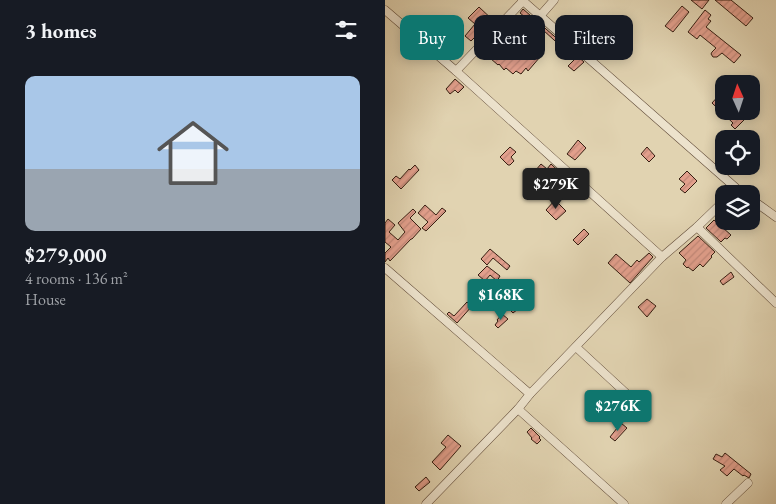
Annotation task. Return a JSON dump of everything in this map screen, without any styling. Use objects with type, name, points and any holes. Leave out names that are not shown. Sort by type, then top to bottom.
[{"type":"street","points":[[456,72],[523,0],[539,15]]},
{"type":"street","points":[[541,15],[554,0]]},
{"type":"street","points":[[385,10],[662,257]]},
{"type":"street","points":[[545,21],[726,185]]},
{"type":"street","points":[[760,205],[776,217]]},
{"type":"street","points":[[426,504],[662,257],[715,210]]},
{"type":"street","points":[[697,227],[776,302]]},
{"type":"street","points":[[385,268],[530,394]]},
{"type":"street","points":[[576,347],[642,408]]},
{"type":"street","points":[[518,409],[624,504]]},
{"type":"street","points":[[728,504],[748,482]]},
{"type":"building","points":[[691,0],[709,0],[702,9]]},
{"type":"building","points":[[715,0],[731,0],[753,18],[746,26]]},
{"type":"building","points":[[682,6],[689,12],[673,32],[665,26]]},
{"type":"building","points":[[479,7],[488,15],[474,15],[474,23],[468,18]]},
{"type":"building","points":[[523,9],[530,15],[522,15],[520,13]]},
{"type":"building","points":[[705,10],[711,15],[708,19],[711,21],[706,27],[741,55],[734,63],[722,53],[717,57],[713,57],[711,54],[716,48],[700,35],[697,39],[688,32]]},
{"type":"building","points":[[474,25],[474,38],[471,41],[465,36]]},
{"type":"building","points":[[545,28],[555,37],[555,41],[545,32]]},
{"type":"building","points":[[492,60],[537,60],[528,71],[526,68],[521,74],[516,71],[513,74],[506,68],[504,70]]},
{"type":"building","points":[[574,60],[582,60],[584,62],[574,71],[568,66]]},
{"type":"building","points":[[455,79],[464,87],[458,93],[455,90],[450,94],[446,89]]},
{"type":"building","points":[[730,120],[744,120],[735,129],[731,125],[733,123]]},
{"type":"building","points":[[578,140],[586,148],[575,160],[567,154]]},
{"type":"building","points":[[510,147],[516,152],[511,157],[514,161],[508,165],[500,157]]},
{"type":"building","points":[[647,147],[655,156],[649,162],[641,154]]},
{"type":"building","points":[[541,164],[547,169],[551,164],[566,178],[563,181],[558,177],[555,181],[550,176],[547,179],[540,173],[539,175],[535,171]]},
{"type":"building","points":[[415,165],[419,170],[401,189],[392,180],[396,176],[400,179]]},
{"type":"building","points":[[687,171],[697,181],[685,193],[680,189],[685,184],[679,179]]},
{"type":"building","points":[[555,200],[566,211],[556,220],[546,210]]},
{"type":"building","points":[[425,205],[436,215],[442,208],[446,211],[426,231],[422,228],[428,222],[418,213]]},
{"type":"building","points":[[413,209],[416,212],[410,218],[421,229],[390,261],[388,258],[385,262],[385,253],[391,247],[385,242],[385,223],[388,219],[395,225],[389,232],[398,240],[405,232],[398,223]]},
{"type":"building","points":[[714,220],[715,230],[725,230],[731,235],[721,242],[706,228]]},
{"type":"building","points":[[584,229],[589,234],[578,245],[573,240]]},
{"type":"building","points":[[698,236],[715,252],[703,267],[700,264],[693,271],[683,264],[686,260],[679,253]]},
{"type":"building","points":[[490,249],[510,266],[507,270],[493,258],[487,265],[481,259]]},
{"type":"building","points":[[649,253],[653,257],[630,283],[608,263],[616,254],[631,267],[637,260],[639,262]]},
{"type":"building","points":[[487,266],[500,276],[497,281],[490,275],[485,281],[478,275]]},
{"type":"building","points":[[731,272],[734,277],[723,285],[720,281]]},
{"type":"building","points":[[505,299],[518,309],[513,313],[502,302]]},
{"type":"building","points":[[647,299],[656,306],[647,317],[638,307]]},
{"type":"building","points":[[467,302],[472,306],[457,323],[447,314],[449,312],[454,316]]},
{"type":"building","points":[[502,314],[508,319],[498,328],[495,325]]},
{"type":"building","points":[[621,423],[627,428],[615,441],[610,437]]},
{"type":"building","points":[[531,428],[540,437],[541,440],[537,444],[527,432]]},
{"type":"building","points":[[448,435],[461,446],[440,470],[432,462],[446,447],[441,443]]},
{"type":"building","points":[[725,453],[751,474],[749,478],[734,469],[727,476],[720,470],[725,466],[713,459],[716,454],[722,457]]},
{"type":"building","points":[[426,477],[430,482],[419,491],[415,487]]}]
